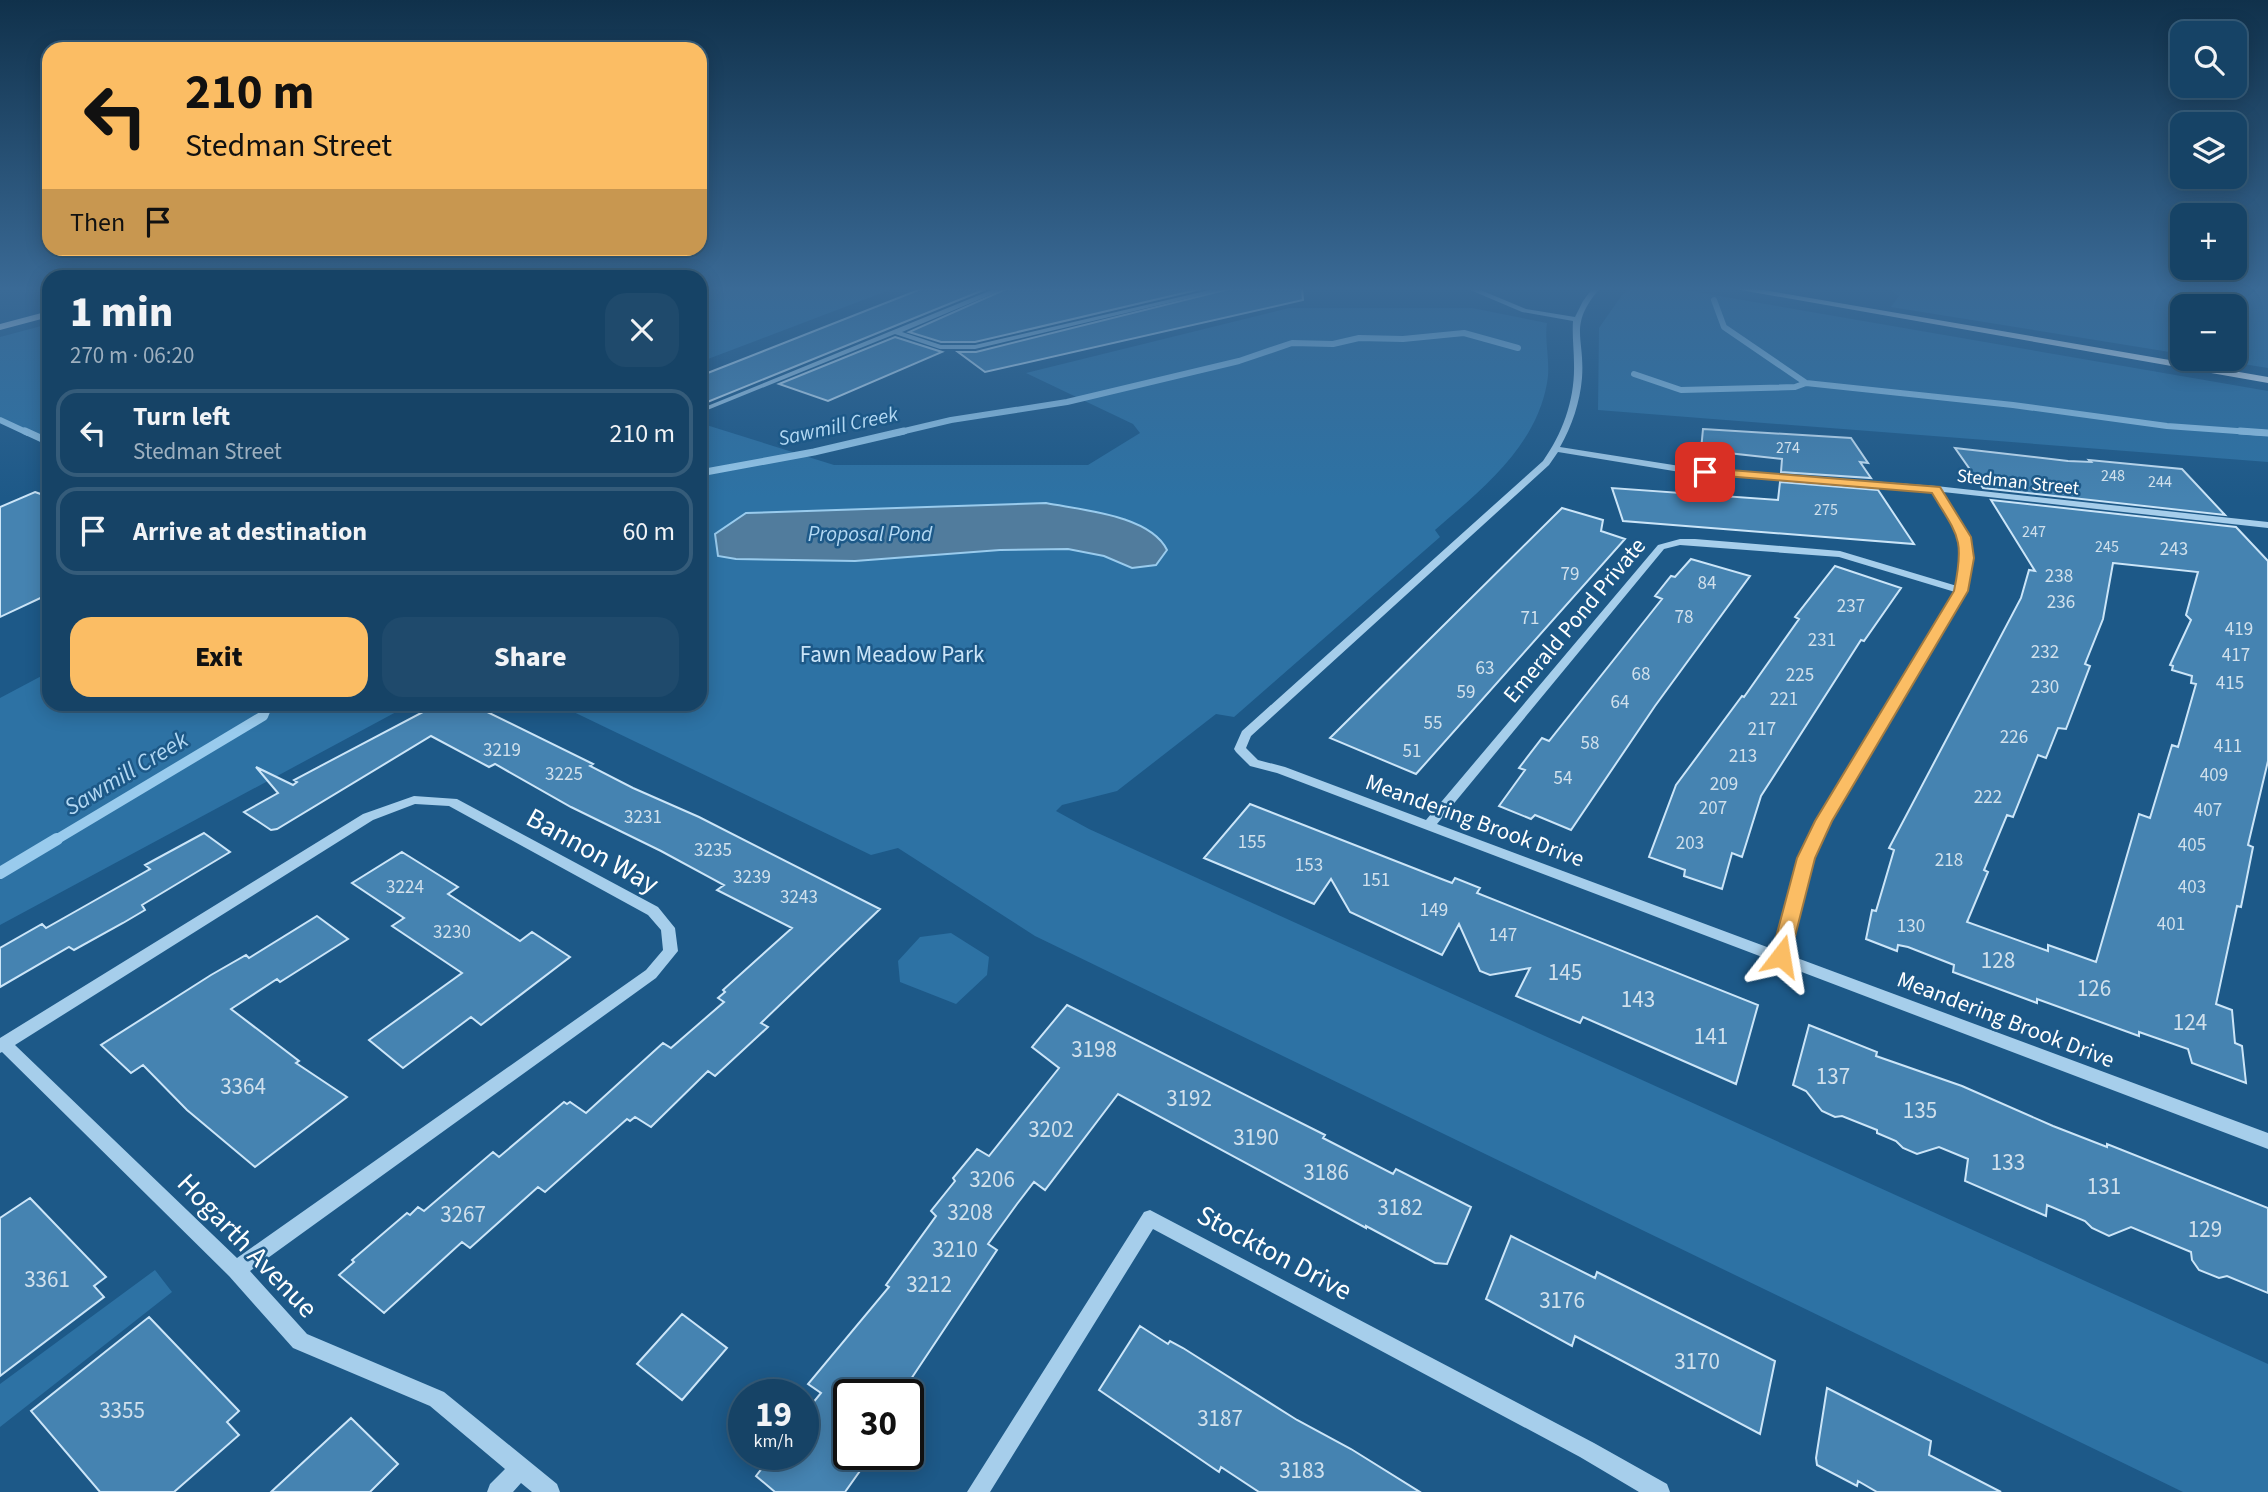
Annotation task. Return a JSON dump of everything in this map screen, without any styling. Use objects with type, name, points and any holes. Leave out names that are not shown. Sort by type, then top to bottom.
[{"type":"main road","points":[[2144,359],[2268,380]]},
{"type":"street","points":[[707,409],[830,359]]},
{"type":"street","name":"Meandering Brook Drive","points":[[1578,359],[1576,394],[1556,449],[1510,498],[1246,734],[1240,749],[1254,763],[1781,956],[2268,1141]]},
{"type":"street","name":"Stedman Street","points":[[1556,449],[1686,470],[1936,489],[2268,525]]},
{"type":"street","points":[[1781,956],[1806,858],[1824,821],[1961,591],[1968,558],[1965,537],[1936,489]]},
{"type":"street","name":"Emerald Pond Private","points":[[1429,825],[1661,547],[1680,542],[1695,542],[1831,553],[1861,559],[1961,591]]},
{"type":"street","name":"Bannon Way","points":[[2,1045],[368,817],[414,800],[452,802],[653,911],[668,928],[671,951],[651,974],[236,1270]]},
{"type":"street","name":"Hogarth Avenue","points":[[2,1045],[236,1270],[300,1340],[437,1399],[549,1492]]},
{"type":"street","name":"Stockton Drive","points":[[978,1492],[1150,1218],[1587,1450],[1659,1492]]},
{"type":"street","points":[[498,1492],[520,1469]]},
{"type":"green space","points":[[0,359],[42,359],[42,443],[0,420]]},
{"type":"green space","name":"Fawn Meadow Park","points":[[1084,359],[1548,359],[1547,383],[1541,406],[1519,447],[1488,483],[1435,530],[1440,537],[1234,717],[1216,714],[1117,791],[1062,805],[1056,811],[1089,829],[2268,1364],[2268,1492],[2183,1492],[1035,936],[898,848],[871,855],[572,711],[707,711],[707,425],[834,465],[1088,465],[1140,433],[1133,424],[1026,373]]},
{"type":"green space","points":[[1599,359],[2081,359],[2268,391],[2268,462],[1598,410]]},
{"type":"green space","points":[[2247,359],[2268,359],[2268,368],[2247,365]]},
{"type":"green space","points":[[42,676],[42,711],[398,711],[0,925],[0,698]]},
{"type":"green space","points":[[951,933],[989,957],[987,975],[956,1004],[900,982],[898,961],[920,937]]},
{"type":"green space","points":[[155,1270],[172,1292],[0,1427],[0,1384]]},
{"type":"water","name":"Proposal Pond","points":[[1046,503],[1113,516],[1130,522],[1158,538],[1167,550],[1156,565],[1132,568],[1104,556],[1068,549],[1000,550],[855,561],[736,559],[718,556],[715,534],[746,513]]},
{"type":"building","points":[[744,359],[814,359],[707,402],[707,373]]},
{"type":"building","points":[[842,359],[927,359],[828,401],[779,384]]},
{"type":"building","points":[[967,359],[1044,359],[985,372]]},
{"type":"building","points":[[1703,429],[1851,438],[1868,463],[1860,462],[1871,478],[1781,472],[1782,459],[1701,450]]},
{"type":"building","points":[[1955,448],[2068,461],[2091,462],[2089,460],[2182,469],[2225,515],[1983,488]]},
{"type":"building","points":[[1780,482],[1878,490],[1914,544],[1623,521],[1612,488],[1778,500]]},
{"type":"building","points":[[35,492],[42,494],[42,597],[0,617],[0,507]]},
{"type":"building","points":[[1991,500],[2236,527],[2268,561],[2268,761],[2248,845],[2253,847],[2241,907],[2237,906],[2216,1004],[2232,1010],[2235,1043],[2242,1046],[2246,1083],[2192,1063],[2188,1049],[2139,1032],[2139,1036],[2037,999],[2037,1003],[1953,972],[1954,965],[1908,947],[1898,945],[1897,951],[1866,939],[1872,910],[1876,911],[1894,850],[1889,848],[2021,598],[2029,570],[2035,571]],"holes":[[[2113,563],[2198,572],[2186,615],[2191,620],[2170,665],[2173,666],[2172,670],[2192,676],[2191,683],[2196,684],[2178,747],[2172,745],[2150,818],[2139,814],[2096,962],[2048,945],[2048,951],[1967,922],[1988,872],[1984,870],[2007,815],[2013,817],[2038,755],[2046,758],[2058,728],[2066,729],[2090,666],[2085,664],[2103,619]]]},
{"type":"building","points":[[1562,508],[1603,520],[1601,531],[1625,539],[1416,774],[1330,738]]},
{"type":"building","points":[[1691,559],[1750,576],[1655,706],[1571,830],[1535,815],[1531,819],[1499,806],[1525,770],[1519,768],[1542,738],[1549,741],[1662,599],[1655,596],[1671,576],[1675,577]]},
{"type":"building","points":[[1835,566],[1901,588],[1864,641],[1861,640],[1761,796],[1742,857],[1732,853],[1722,889],[1684,876],[1685,870],[1649,857],[1676,785],[1742,696],[1744,697],[1799,619],[1795,617]]},
{"type":"building","points":[[425,711],[485,711],[593,764],[590,766],[633,788],[699,817],[880,909],[761,1023],[768,1027],[715,1076],[708,1071],[651,1127],[635,1117],[630,1121],[627,1119],[545,1192],[538,1187],[470,1248],[462,1242],[384,1313],[339,1275],[354,1262],[352,1260],[407,1213],[410,1215],[418,1207],[424,1211],[493,1152],[499,1157],[564,1102],[570,1102],[586,1113],[663,1043],[671,1048],[724,1002],[718,998],[725,992],[723,990],[792,928],[717,890],[724,885],[661,851],[571,807],[495,764],[489,767],[431,736],[277,829],[271,830],[244,812],[278,793],[256,767],[293,785],[297,782],[294,780]]},
{"type":"building","points":[[1250,804],[1452,883],[1455,878],[1480,888],[1477,893],[1758,1005],[1736,1084],[1583,1017],[1580,1023],[1516,996],[1530,968],[1490,975],[1480,971],[1459,924],[1442,955],[1350,912],[1331,879],[1314,904],[1204,858]]},
{"type":"building","points":[[204,833],[230,852],[142,905],[145,910],[123,923],[74,950],[69,947],[0,987],[0,948],[42,924],[46,928],[150,869],[145,865]]},
{"type":"building","points":[[402,852],[458,887],[448,894],[520,941],[532,932],[570,957],[481,1025],[471,1017],[403,1068],[369,1040],[462,973],[392,926],[404,918],[352,883]]},
{"type":"building","points":[[317,916],[348,939],[280,982],[277,979],[231,1009],[299,1061],[296,1063],[347,1097],[255,1167],[187,1110],[143,1065],[131,1073],[101,1045],[211,975],[246,955],[249,958]]},
{"type":"building","points":[[1067,1005],[1325,1135],[1323,1138],[1393,1174],[1396,1169],[1471,1207],[1447,1264],[1435,1263],[1366,1228],[1118,1094],[1045,1190],[1034,1182],[1017,1204],[988,1244],[997,1250],[911,1379],[833,1379],[833,1470],[861,1470],[845,1492],[775,1492],[756,1476],[761,1470],[819,1470],[821,1393],[819,1379],[812,1379],[889,1287],[886,1285],[936,1216],[931,1211],[955,1181],[953,1178],[977,1149],[989,1156],[1059,1068],[1032,1047]]},
{"type":"building","points":[[1809,1025],[1877,1052],[1876,1056],[1962,1086],[2053,1126],[2107,1147],[2107,1144],[2268,1208],[2268,1293],[2227,1276],[2219,1278],[2199,1270],[2192,1260],[2191,1252],[2131,1227],[2109,1236],[2092,1228],[2085,1221],[2047,1205],[2046,1216],[1965,1181],[1968,1159],[1939,1147],[1917,1154],[1877,1133],[1877,1130],[1822,1111],[1806,1091],[1793,1085]]},
{"type":"building","points":[[30,1198],[106,1277],[94,1286],[104,1297],[0,1376],[0,1218]]},
{"type":"building","points":[[1511,1236],[1595,1278],[1597,1272],[1775,1361],[1760,1434],[1575,1336],[1572,1346],[1486,1299]]},
{"type":"building","points":[[682,1314],[727,1348],[682,1400],[637,1364]]},
{"type":"building","points":[[149,1317],[239,1411],[227,1422],[239,1435],[174,1492],[100,1492],[31,1411]]},
{"type":"building","points":[[1140,1326],[1168,1344],[1170,1341],[1183,1348],[1297,1420],[1351,1449],[1420,1492],[1259,1492],[1221,1467],[1219,1472],[1099,1390]]},
{"type":"building","points":[[1827,1388],[1931,1441],[1929,1455],[2001,1492],[1877,1492],[1858,1481],[1857,1486],[1817,1465]]},
{"type":"building","points":[[351,1418],[398,1464],[370,1492],[271,1492]]},
{"type":"waterway","name":"Sawmill Creek","points":[[896,433],[951,420],[1067,402],[1246,359]]},
{"type":"waterway","points":[[1770,359],[1806,383]]},
{"type":"waterway","name":"Sawmill Creek","points":[[1634,374],[1681,390],[1795,387],[1806,383]]},
{"type":"waterway","name":"Sawmill Creek","points":[[1806,383],[2013,405],[2167,426],[2265,433]]},
{"type":"waterway","points":[[0,420],[28,433]]},
{"type":"waterway","points":[[25,431],[42,439]]},
{"type":"waterway","name":"Sawmill Creek","points":[[707,472],[814,452],[904,431]]},
{"type":"waterway","name":"Sawmill Creek","points":[[2240,431],[2268,433]]},
{"type":"waterway","name":"Sawmill Creek","points":[[54,841],[263,716],[265,711]]},
{"type":"waterway","name":"Sawmill Creek","points":[[0,873],[57,839]]},
{"type":"route","points":[[1705,472],[1936,489],[1965,537],[1968,558],[1961,591],[1824,821],[1806,858],[1781,956]]}]
